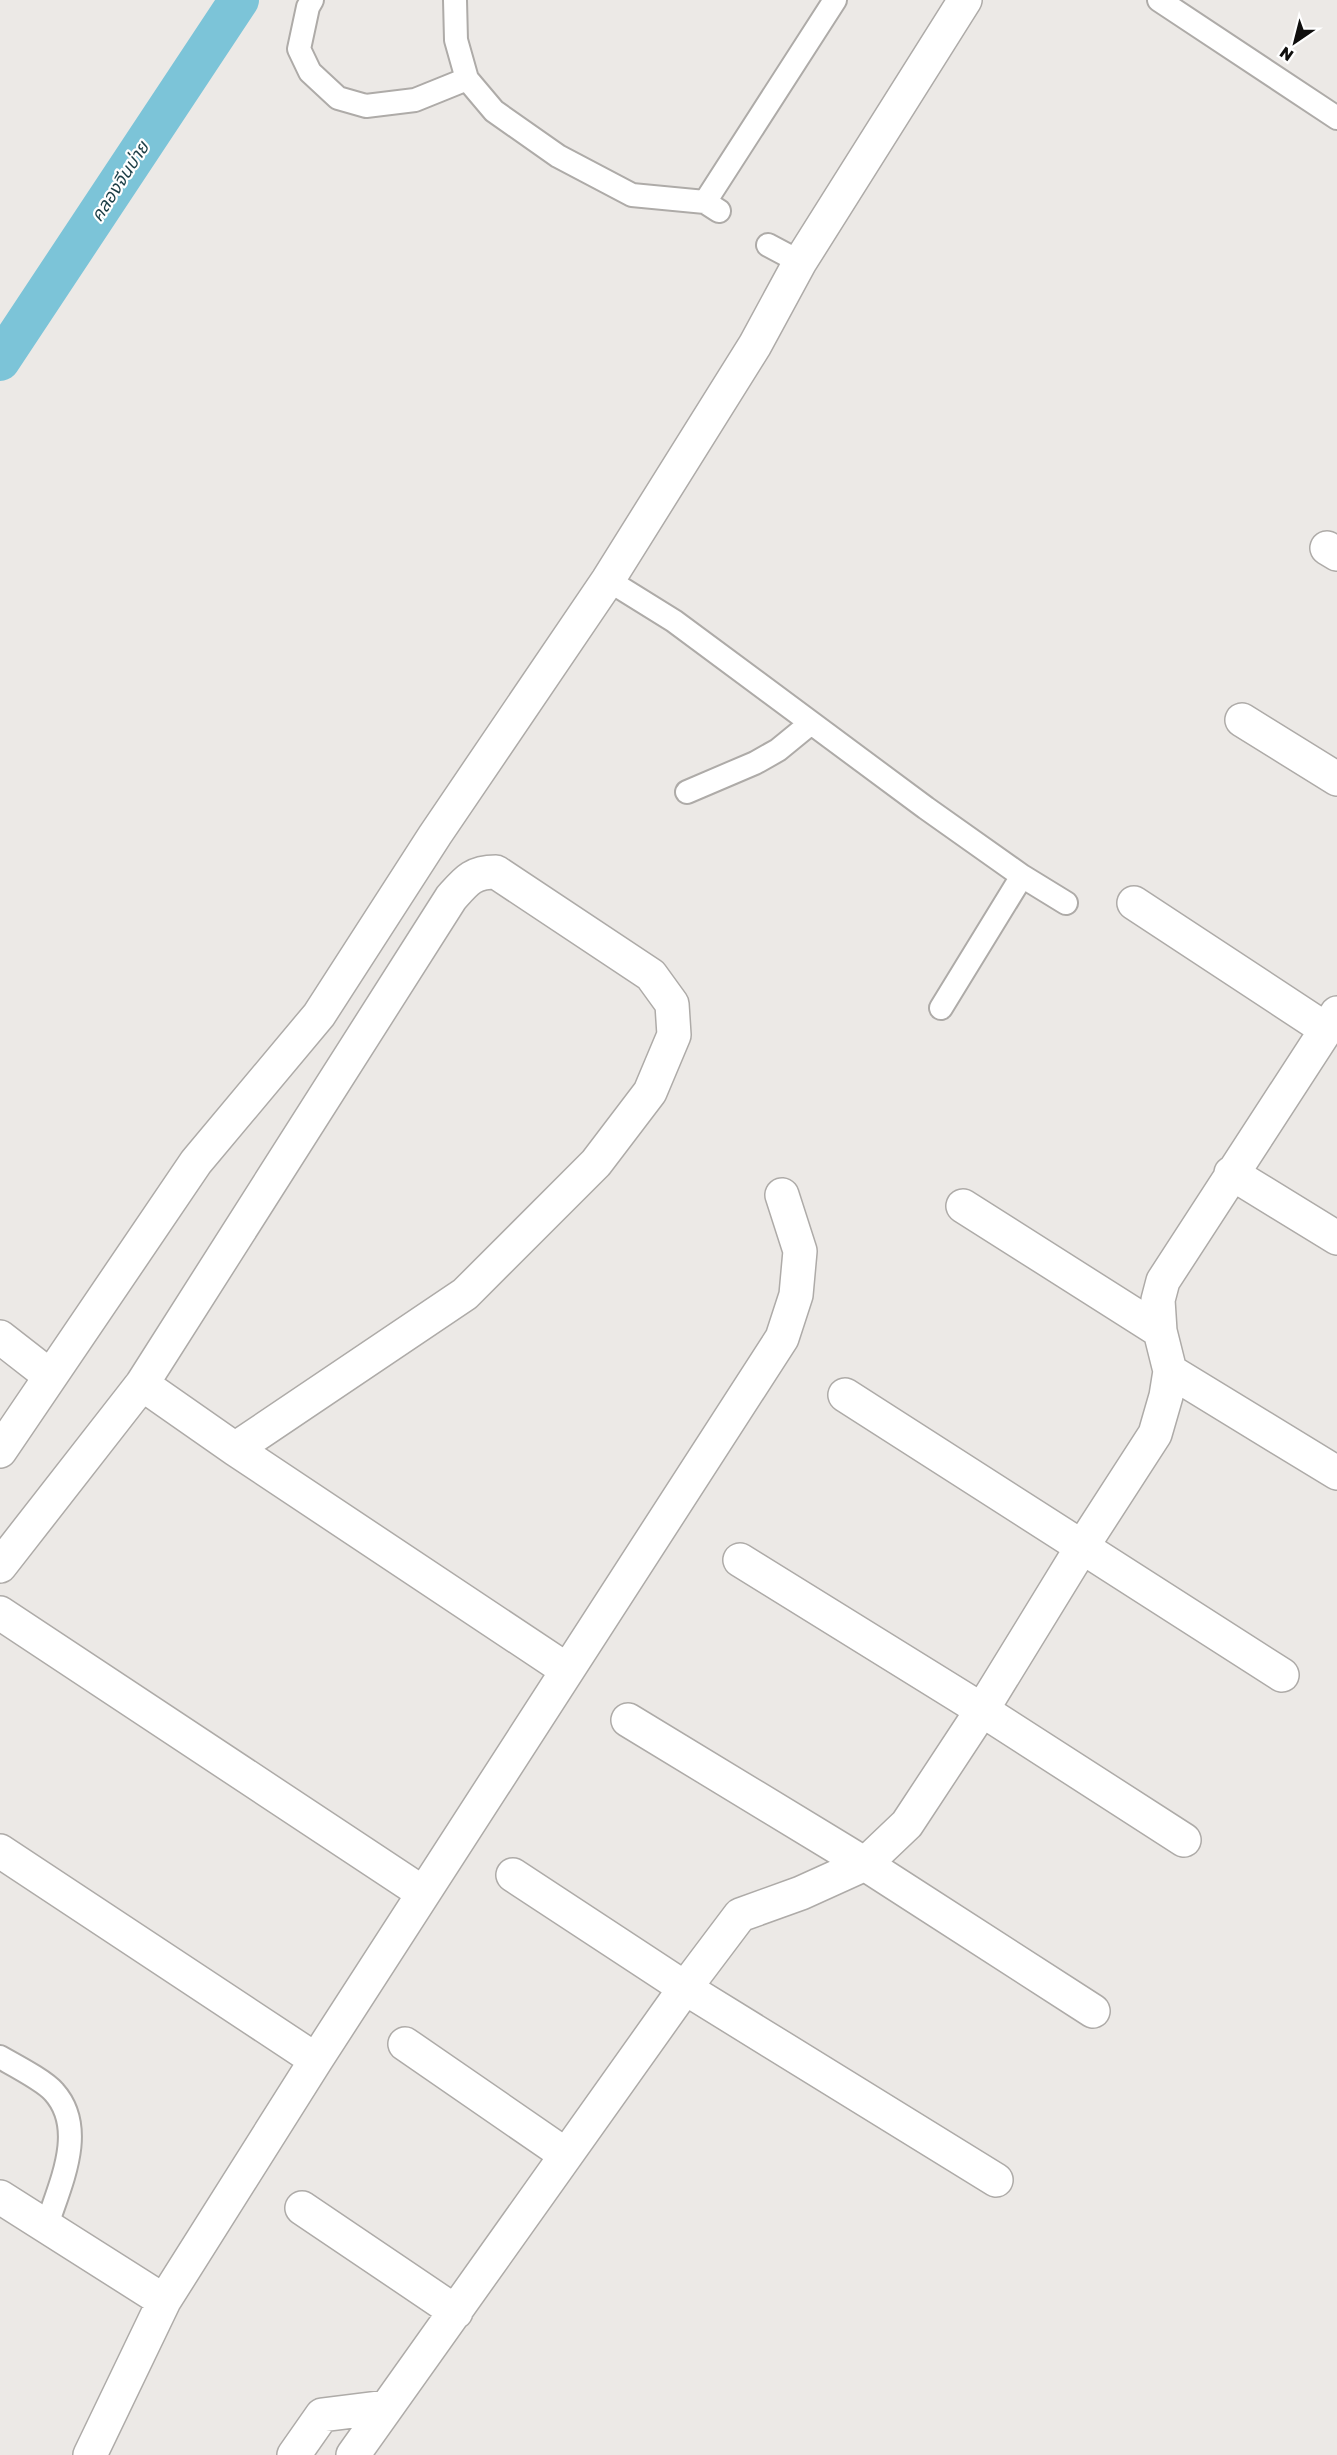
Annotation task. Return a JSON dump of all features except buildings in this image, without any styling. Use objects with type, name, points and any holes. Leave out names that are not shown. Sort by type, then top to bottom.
[{"type":"street","points":[[0,1451],[196,1162],[319,1015],[435,835],[608,580],[755,345],[800,262],[965,0]]},
{"type":"street","points":[[1242,720],[1337,779]]},
{"type":"street","points":[[0,1566],[142,1384],[451,898],[467,879],[482,872],[496,872],[651,975],[672,1004],[674,1035],[650,1092],[596,1163],[465,1294],[235,1449]]},
{"type":"street","points":[[353,2455],[685,1988],[740,1915],[801,1893],[865,1864],[907,1824],[982,1710],[1082,1547],[1155,1434],[1166,1396],[1170,1371],[1160,1331],[1158,1300],[1163,1281],[1231,1173],[1334,1018],[1134,903]]},
{"type":"street","points":[[1231,1173],[1337,1238]]},
{"type":"street","points":[[90,2455],[164,2301],[423,1893],[782,1338],[796,1295],[800,1251],[782,1196]]},
{"type":"street","points":[[963,1206],[1160,1331]]},
{"type":"street","points":[[0,1337],[50,1376]]},
{"type":"street","points":[[1170,1371],[1337,1473]]},
{"type":"street","points":[[142,1384],[235,1449],[567,1670]]},
{"type":"street","points":[[845,1395],[1282,1675]]},
{"type":"street","points":[[740,1560],[982,1710],[1184,1840]]},
{"type":"street","points":[[0,1613],[423,1893]]},
{"type":"street","points":[[628,1720],[865,1864],[1093,2011]]},
{"type":"street","points":[[0,1851],[316,2060]]},
{"type":"street","points":[[513,1875],[685,1988],[996,2180]]},
{"type":"street","points":[[405,2044],[566,2155]]},
{"type":"street","points":[[0,2197],[164,2301]]},
{"type":"street","points":[[302,2208],[456,2312]]},
{"type":"street","points":[[294,2455],[322,2415],[386,2407]]},
{"type":"lane","points":[[312,0],[308,7],[299,49],[310,72],[338,98],[366,106],[415,100],[467,79]]},
{"type":"lane","points":[[455,0],[456,40],[467,79],[494,111],[549,149],[632,195],[712,206],[835,0]]},
{"type":"lane","points":[[1159,0],[1337,118]]},
{"type":"lane","points":[[768,245],[800,262]]},
{"type":"lane","points":[[608,580],[674,621],[1022,876],[1066,903]]},
{"type":"lane","points":[[687,792],[778,750],[811,723]]},
{"type":"lane","points":[[941,1008],[1022,876]]},
{"type":"lane","points":[[0,2056],[54,2091],[69,2117],[69,2151],[46,2228]]},
{"type":"waterway","name":"คลองจีนบ่าย","points":[[0,361],[239,0]]}]
